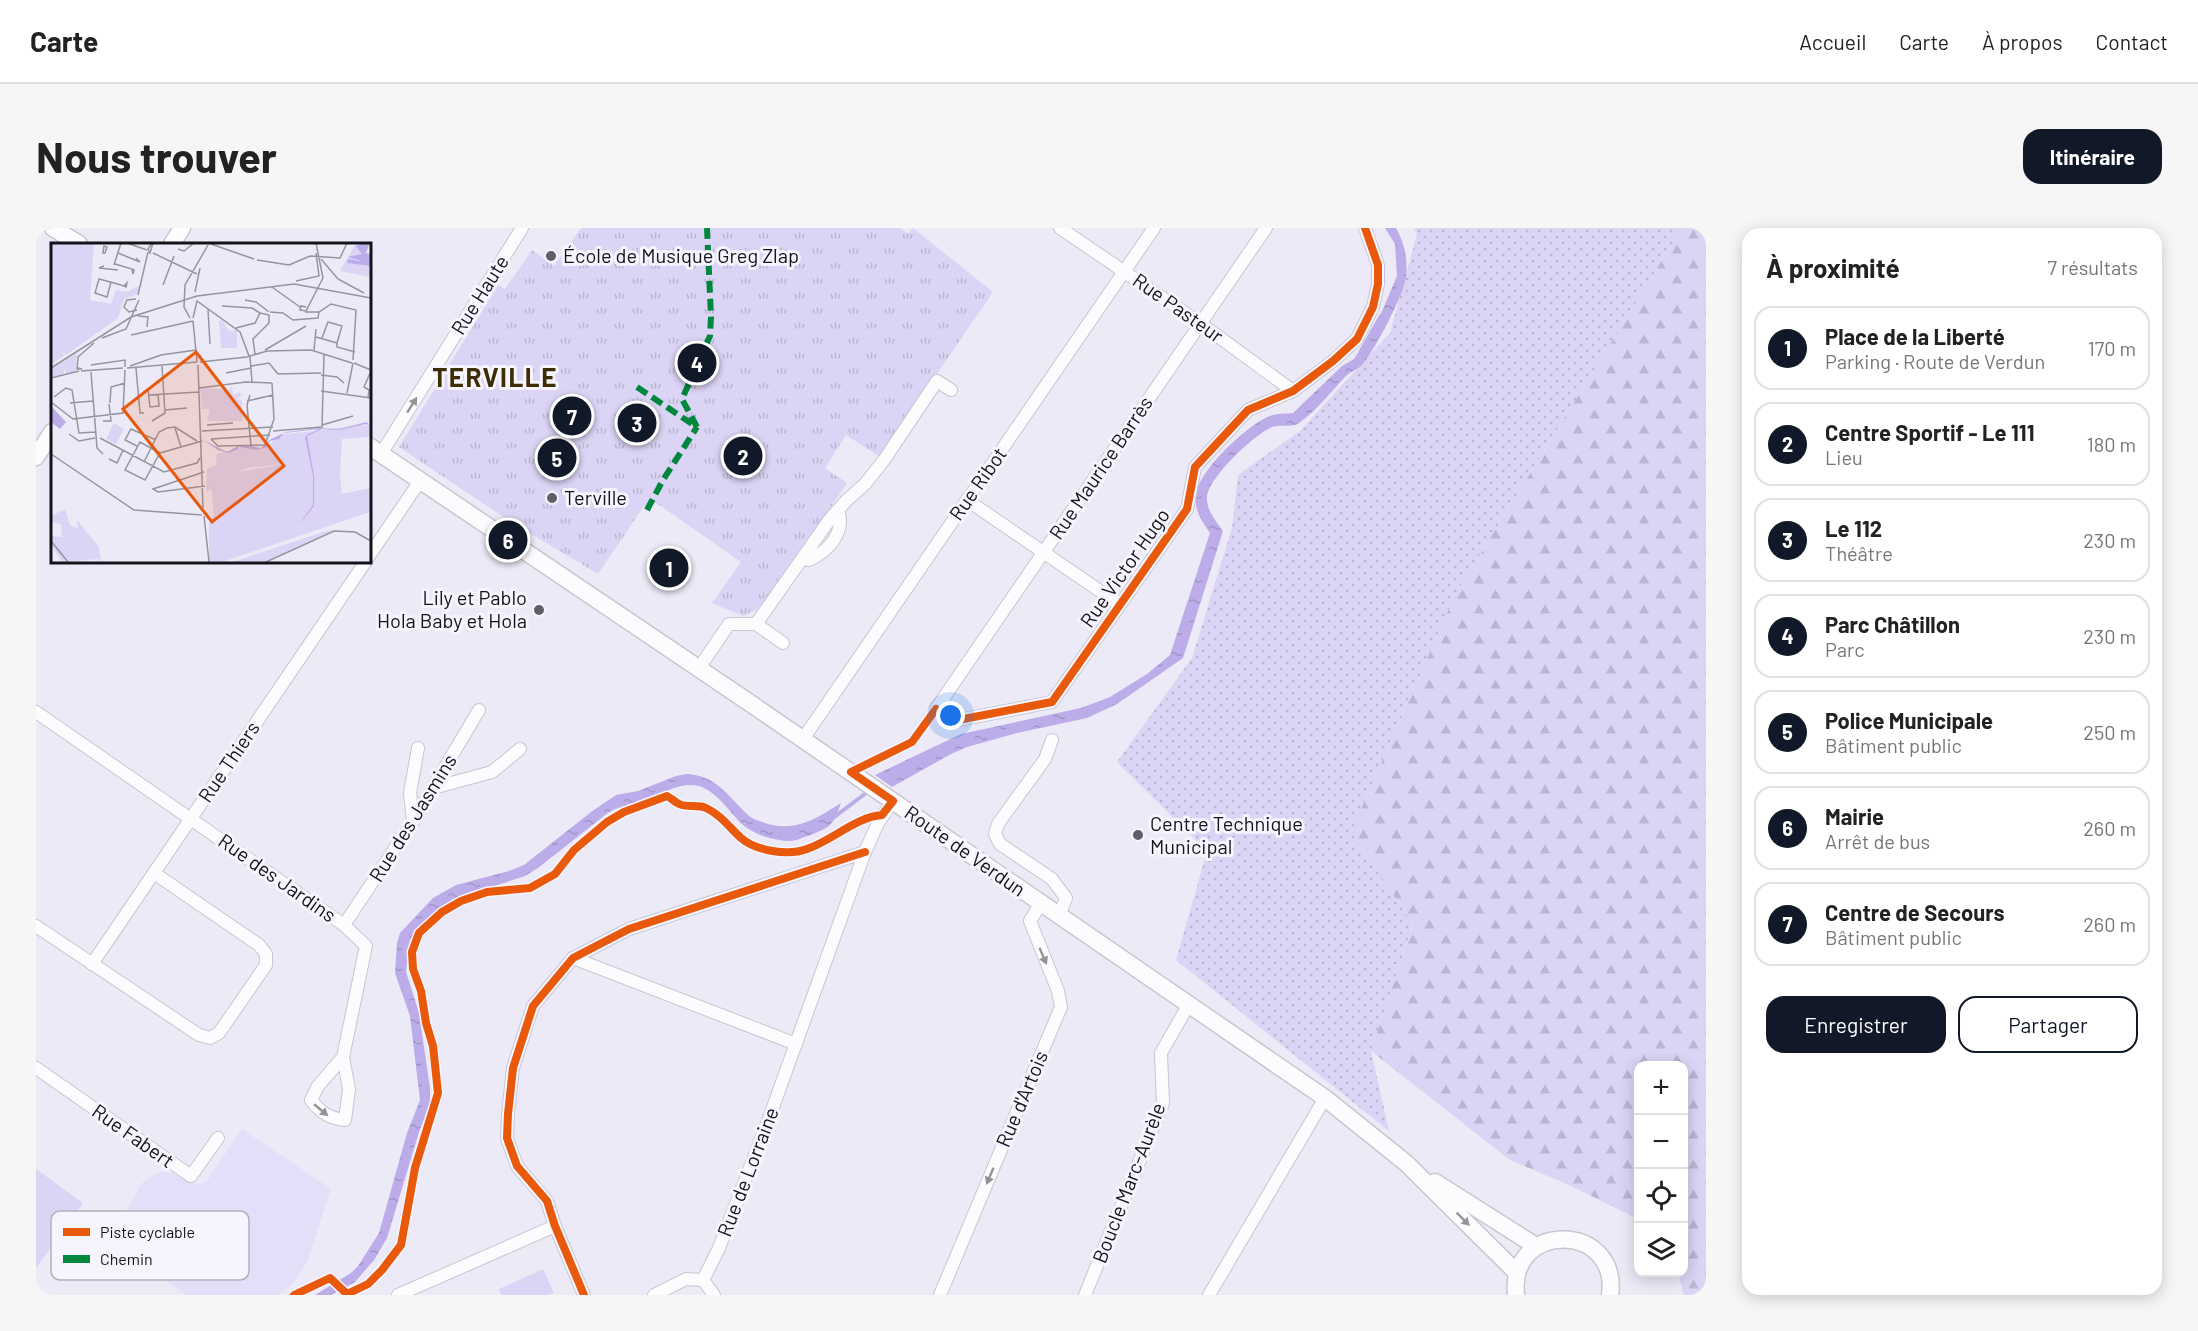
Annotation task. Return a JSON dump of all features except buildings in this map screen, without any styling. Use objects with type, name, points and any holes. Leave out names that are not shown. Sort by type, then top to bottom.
[{"type":"main road","points":[[53,228],[77,243]]},
{"type":"main road","points":[[36,457],[51,434]]},
{"type":"main road","name":"Route de Verdun","points":[[375,450],[699,668],[1325,1098],[1406,1163],[1517,1273]]},
{"type":"main road","name":"Route de Verdun","points":[[1406,1163],[1536,1246]]},
{"type":"main road","points":[[1516,1295],[1517,1273],[1524,1258],[1536,1246],[1549,1240],[1564,1238],[1592,1247],[1602,1258],[1608,1271],[1611,1285],[1610,1295]]},
{"type":"street","name":"Rue Haute","points":[[375,450],[522,228]]},
{"type":"street","name":"Rue Pasteur","points":[[1060,228],[1201,324],[1293,391]]},
{"type":"street","name":"Rue Ribot","points":[[803,739],[1154,228]]},
{"type":"street","name":"Rue Maurice Barrès","points":[[936,709],[1266,228]]},
{"type":"street","name":"Rue Victor Hugo","points":[[936,709],[953,721],[1052,702],[1187,509],[1195,467],[1248,410],[1293,391],[1333,361],[1357,339],[1373,307],[1378,284],[1378,265],[1365,228]]},
{"type":"street","points":[[756,624],[838,510],[865,484],[884,460],[937,381],[951,390]]},
{"type":"street","points":[[370,555],[420,481]]},
{"type":"street","points":[[967,500],[1119,604]]},
{"type":"street","name":"Rue Thiers","points":[[92,964],[365,562]]},
{"type":"street","points":[[699,668],[729,624],[756,624],[783,643]]},
{"type":"street","name":"Rue des Jasmins","points":[[344,925],[413,821],[479,710]]},
{"type":"street","name":"Rue des Jardins","points":[[36,712],[344,925],[366,946],[343,1057]]},
{"type":"street","points":[[1052,740],[1045,759],[998,824],[995,834],[1000,844],[1052,879],[1066,898],[1059,915]]},
{"type":"street","points":[[413,821],[410,793],[418,748]]},
{"type":"street","points":[[433,788],[492,772],[520,749]]},
{"type":"street","name":"Rue de Lorraine","points":[[703,1280],[719,1248],[865,852],[878,823],[893,801]]},
{"type":"street","points":[[584,1295],[547,1201],[517,1167],[507,1138],[507,1114],[513,1068],[533,1006],[573,958],[629,929],[865,852]]},
{"type":"street","points":[[36,926],[199,1035],[210,1038],[219,1034],[266,965],[266,954],[259,945],[154,873]]},
{"type":"street","name":"Rue d'Artois","points":[[940,1295],[1061,1007],[1058,990],[1030,921],[1041,903]]},
{"type":"street","points":[[573,958],[796,1044]]},
{"type":"street","name":"Boucle Marc-Aurèle","points":[[1086,1295],[1163,1103],[1161,1053],[1189,1004]]},
{"type":"street","points":[[343,1057],[349,1089],[345,1120],[322,1114],[311,1101],[318,1086],[343,1057]]},
{"type":"street","name":"Rue Fabert","points":[[36,1068],[191,1176],[218,1138]]},
{"type":"street","points":[[1209,1295],[1325,1098]]},
{"type":"street","points":[[398,1295],[555,1226]]},
{"type":"street","points":[[654,1295],[686,1279],[703,1280],[714,1295]]},
{"type":"shaded area","points":[[242,1129],[331,1189],[307,1262],[294,1282],[278,1295],[186,1295],[165,1280],[249,1280],[249,1211],[126,1211],[142,1183],[157,1173],[171,1172],[190,1183],[206,1182]]},
{"type":"green space","points":[[581,228],[900,228],[908,234],[913,228],[993,292],[880,457],[846,435],[825,468],[847,483],[765,606],[743,616],[712,603],[741,562],[655,502],[649,509],[644,506],[598,574],[508,520],[399,447],[498,285],[505,289],[532,250],[554,266]]},
{"type":"green space","points":[[1414,228],[1682,228],[1456,593],[1351,832],[1413,924],[1371,1051],[1389,1131],[1176,960],[1207,851],[1117,762],[1192,658],[1232,528],[1238,475],[1300,431],[1390,333],[1417,234]]},
{"type":"green space","points":[[1682,228],[1706,228],[1706,1295],[1684,1295],[1679,1277],[1688,1277],[1688,1061],[1634,1061],[1634,1217],[1567,1184],[1510,1160],[1371,1051],[1413,924],[1351,832],[1456,593]]},
{"type":"green space","points":[[36,1169],[83,1203],[77,1211],[51,1211],[51,1247],[36,1268]]},
{"type":"green space","points":[[543,1269],[554,1293],[501,1295],[499,1289]]},
{"type":"water","points":[[1385,228],[1396,228],[1399,233],[1406,257],[1406,276],[1395,308],[1367,358],[1299,423],[1272,427],[1255,438],[1223,469],[1209,490],[1207,499],[1209,508],[1223,531],[1183,658],[1117,704],[1087,718],[1017,733],[967,747],[892,787],[875,775],[961,734],[1081,708],[1110,697],[1147,674],[1170,655],[1210,533],[1199,516],[1196,506],[1199,485],[1214,462],[1249,428],[1270,416],[1293,413],[1342,366],[1354,359],[1377,323],[1397,276],[1395,244]]},
{"type":"water","points":[[687,774],[706,778],[714,783],[752,818],[778,826],[798,825],[824,814],[841,803],[836,817],[826,828],[795,840],[784,841],[761,835],[742,824],[720,800],[705,788],[684,785],[609,812],[525,876],[467,895],[436,911],[410,940],[406,972],[419,1013],[430,1102],[387,1238],[374,1260],[355,1282],[331,1295],[315,1295],[351,1273],[379,1233],[407,1133],[420,1100],[410,1016],[395,973],[400,933],[433,898],[456,885],[524,865],[616,795],[638,791]]},
{"type":"waterway","points":[[1361,351],[1381,316]]},
{"type":"waterway","points":[[833,818],[870,790]]},
{"type":"marked path","points":[[697,427],[682,399],[710,336],[707,228]]},
{"type":"marked path","points":[[637,387],[695,426]]},
{"type":"marked path","points":[[647,510],[697,427]]},
{"type":"cycle path","points":[[294,1295],[330,1278],[347,1294],[368,1284],[401,1245],[415,1168],[438,1093],[433,1046],[426,1023],[421,991],[413,969],[412,952],[419,933],[442,912],[461,901],[487,892],[530,888],[555,874],[574,850],[607,822],[624,812],[667,796],[682,805],[703,807],[711,811],[741,838],[755,846],[782,852],[807,849],[854,824],[882,815],[893,801],[851,772],[912,742],[936,709],[953,721],[1052,702],[1187,509],[1195,467],[1248,410],[1293,391],[1333,361],[1357,339],[1373,307],[1378,284],[1378,265],[1365,228]]},
{"type":"cycle path","points":[[584,1295],[547,1201],[517,1166],[507,1138],[513,1068],[533,1006],[573,958],[629,929],[865,852]]},
{"type":"place","name":"École de Musique Greg Zlap","points":[[551,256]]},
{"type":"place","name":"Parc Châtillon","points":[[697,363]]},
{"type":"place","name":"Centre de Secours","points":[[572,416]]},
{"type":"place","name":"Le 112","points":[[637,423]]},
{"type":"place","name":"Centre Sportif - Le 111","points":[[743,456]]},
{"type":"place","name":"Police Municipale","points":[[557,458]]},
{"type":"place","name":"Terville","points":[[552,498]]},
{"type":"place","name":"Mairie","points":[[508,540]]},
{"type":"place","name":"Place de la Liberté","points":[[669,568]]},
{"type":"place","name":"Lily et Pablo Hola Baby et Hola","points":[[539,610]]},
{"type":"place","name":"Centre Technique Municipal","points":[[1138,835]]},
{"type":"district","name":"TERVILLE","points":[[495,378]]}]
